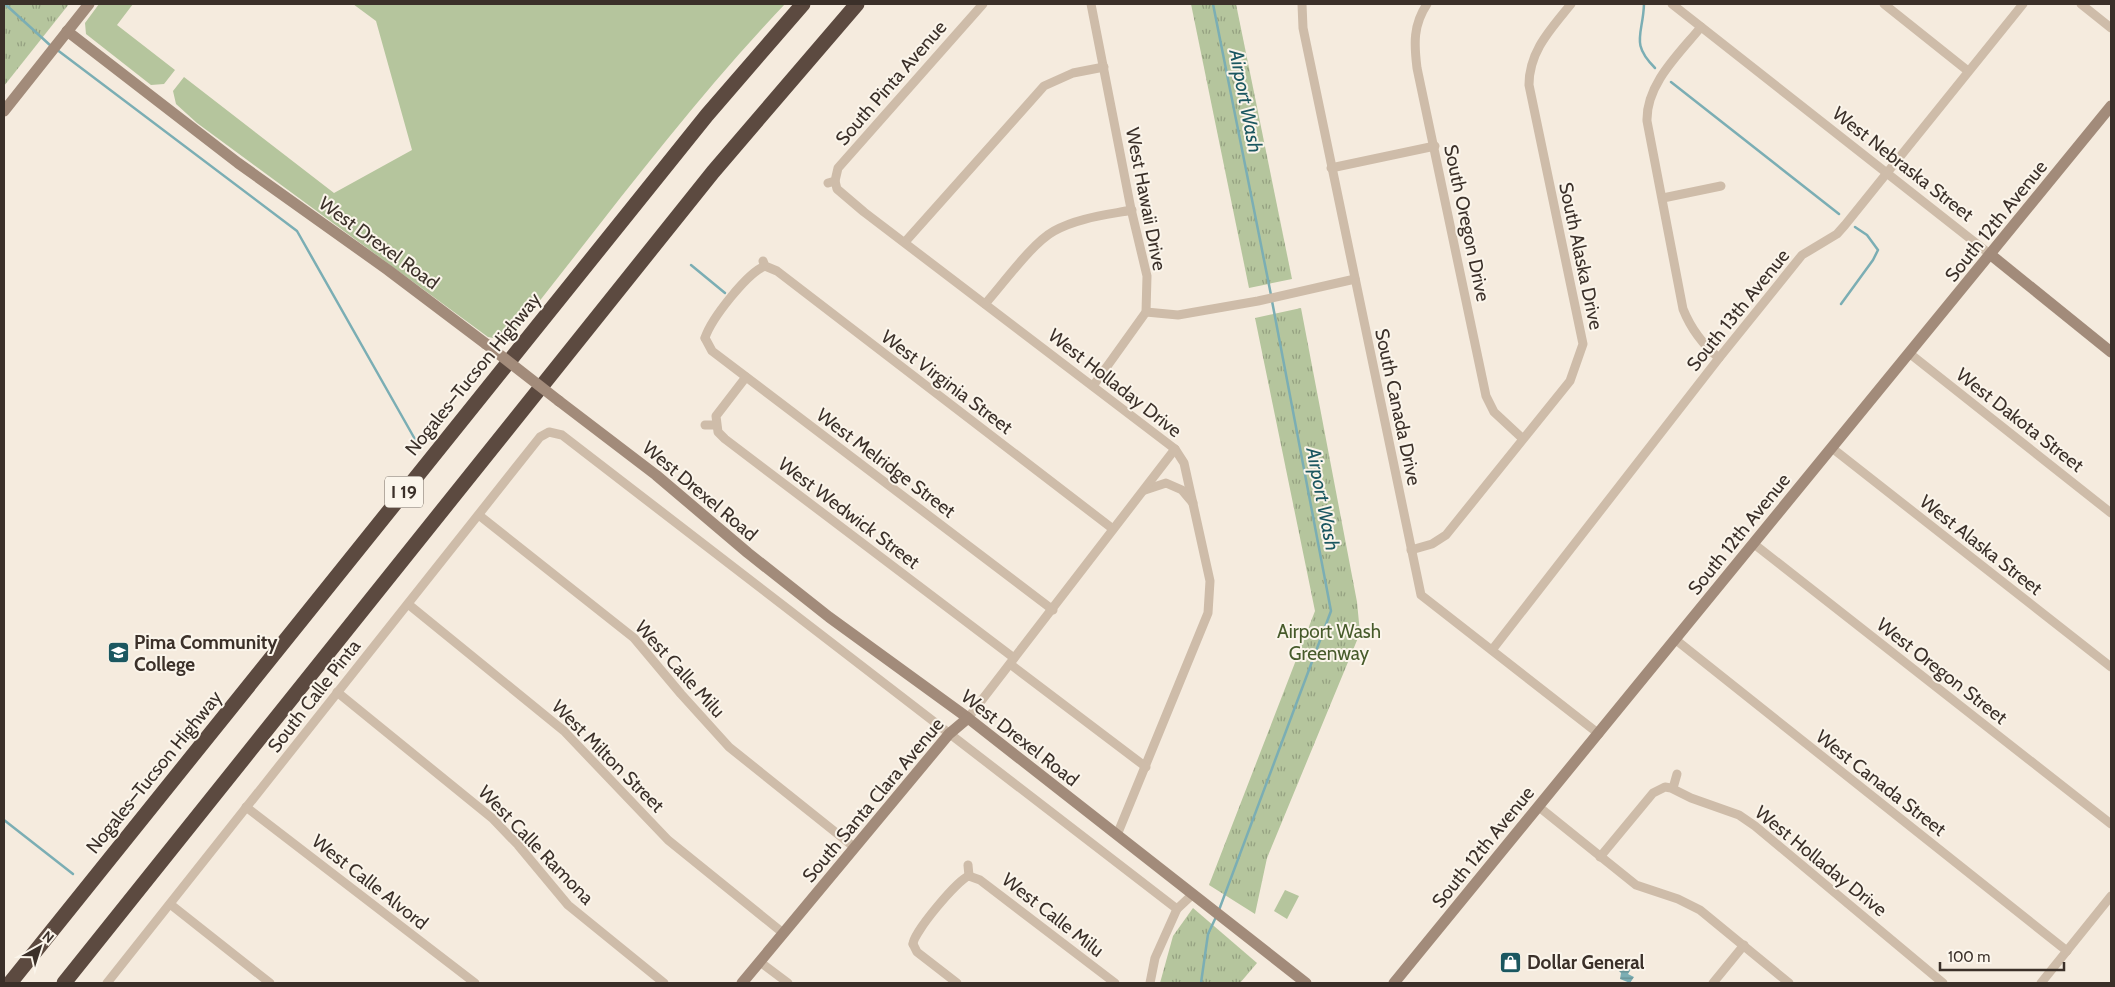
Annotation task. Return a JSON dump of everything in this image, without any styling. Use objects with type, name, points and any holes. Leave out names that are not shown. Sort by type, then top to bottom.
[{"type":"highway","name":"Nogales–Tucson Highway","points":[[10,983],[701,123],[803,4]]},
{"type":"highway","name":"I 19","points":[[64,983],[713,172],[857,4]]},
{"type":"street","points":[[4,111],[89,4]]},
{"type":"street","name":"South Pinta Avenue","points":[[831,182],[838,168],[983,4]]},
{"type":"street","name":"West Hawaii Drive","points":[[1091,4],[1147,276],[1146,312]]},
{"type":"street","name":"South Canada Drive","points":[[1302,4],[1303,28],[1331,168],[1421,595],[1599,734]]},
{"type":"street","name":"South Oregon Drive","points":[[1427,4],[1416,26],[1415,45],[1486,396],[1494,412],[1522,438]]},
{"type":"street","name":"South Alaska Drive","points":[[1411,550],[1432,544],[1446,535],[1570,380],[1583,344],[1529,85],[1531,63],[1537,49],[1571,4]]},
{"type":"street","name":"West Nebraska Street","points":[[1672,4],[2111,352]]},
{"type":"street","points":[[1884,4],[1968,71]]},
{"type":"street","name":"South 13th Avenue","points":[[1492,650],[1719,358],[1802,256],[1837,234],[2023,4]]},
{"type":"street","points":[[2081,4],[2111,28]]},
{"type":"street","points":[[1701,27],[1660,80],[1648,103],[1647,121],[1683,308],[1688,322],[1702,344],[1719,358]]},
{"type":"street","name":"West Drexel Road","points":[[67,31],[238,163],[388,270],[560,400],[656,475],[748,553],[829,618],[968,718],[1306,983]]},
{"type":"street","points":[[905,242],[1044,86],[1073,73],[1104,67]]},
{"type":"street","name":"South 12th Avenue","points":[[1394,983],[2111,106]]},
{"type":"street","points":[[1331,168],[1435,146]]},
{"type":"street","name":"West Holladay Drive","points":[[831,182],[842,194],[1175,449],[1188,471],[1210,581],[1208,612],[1117,835]]},
{"type":"street","points":[[1663,198],[1721,186]]},
{"type":"street","points":[[985,304],[1040,242],[1052,232],[1081,220],[1132,210]]},
{"type":"street","name":"West Virginia Street","points":[[700,338],[752,273],[764,264],[777,271],[1113,530]]},
{"type":"street","points":[[1093,386],[1146,312],[1178,315],[1288,295],[1355,279]]},
{"type":"street","name":"West Melridge Street","points":[[700,338],[712,351],[1052,610]]},
{"type":"street","name":"West Dakota Street","points":[[1909,353],[2111,513]]},
{"type":"street","points":[[706,425],[716,424],[716,416],[746,377]]},
{"type":"street","name":"West Wedwick Street","points":[[716,424],[718,432],[725,439],[1146,767]]},
{"type":"street","name":"West Drexel Road","points":[[549,432],[562,435],[1177,910]]},
{"type":"street","name":"South Calle Pinta","points":[[106,983],[337,692],[480,516],[540,437],[549,432]]},
{"type":"street","name":"West Alaska Street","points":[[1832,448],[2111,667]]},
{"type":"street","name":"South Santa Clara Avenue","points":[[742,983],[948,734],[968,718],[1175,449]]},
{"type":"street","points":[[1142,491],[1166,483],[1182,490],[1195,506]]},
{"type":"street","name":"West Calle Milu","points":[[480,516],[634,638],[680,694],[729,747],[854,847]]},
{"type":"street","name":"West Oregon Street","points":[[1754,544],[2111,824]]},
{"type":"street","name":"West Milton Street","points":[[408,604],[564,730],[668,840],[783,933]]},
{"type":"street","name":"West Canada Street","points":[[1676,640],[2067,951]]},
{"type":"street","name":"West Calle Ramona","points":[[337,692],[492,818],[518,845],[568,904],[664,983]]},
{"type":"street","points":[[1600,857],[1653,793],[1669,787],[1677,774]]},
{"type":"street","name":"West Holladay Drive","points":[[1669,787],[1691,798],[1739,815],[1755,826],[1943,983]]},
{"type":"street","points":[[1539,807],[1636,885],[1692,904],[1789,983]]},
{"type":"street","name":"West Calle Alvord","points":[[246,808],[475,983]]},
{"type":"street","points":[[957,983],[908,945],[959,882],[969,876],[968,865]]},
{"type":"street","name":"West Calle Milu","points":[[969,876],[980,880],[1115,983]]},
{"type":"street","points":[[1150,983],[1155,958],[1177,910],[1194,894]]},
{"type":"street","points":[[2040,983],[2111,896]]},
{"type":"street","points":[[170,904],[270,983]]},
{"type":"street","points":[[1713,983],[1744,945]]},
{"type":"street","points":[[760,962],[788,983]]},
{"type":"green space","points":[[4,4],[69,4],[4,86]]},
{"type":"green space","points":[[99,4],[133,4],[117,25],[175,70],[164,84],[151,85],[86,34],[85,23]]},
{"type":"green space","points":[[353,4],[785,4],[677,127],[508,341],[488,337],[197,123],[176,104],[173,91],[184,77],[334,193],[412,150],[376,21]]},
{"type":"green space","points":[[1191,4],[1236,4],[1292,279],[1249,288]]},
{"type":"green space","name":"Airport Wash Greenway","points":[[1301,308],[1357,602],[1360,633],[1267,858],[1255,914],[1209,885],[1315,611],[1255,318]]},
{"type":"green space","points":[[1285,890],[1299,896],[1287,919],[1274,911]]},
{"type":"green space","points":[[1193,908],[1257,963],[1240,983],[1160,983],[1173,936]]},
{"type":"water","points":[[1623,965],[1631,969],[1628,974],[1634,977],[1630,983],[1620,979],[1621,973],[1619,971]]},
{"type":"waterway","points":[[5,4],[51,46]]},
{"type":"waterway","name":"Airport Wash","points":[[1213,4],[1271,295]]},
{"type":"waterway","points":[[1644,4],[1640,45],[1647,59],[1655,68]]},
{"type":"waterway","points":[[56,49],[297,231],[416,441]]},
{"type":"waterway","points":[[1671,82],[1839,214]]},
{"type":"waterway","points":[[1841,304],[1873,260],[1878,250],[1867,235],[1855,227]]},
{"type":"waterway","points":[[691,265],[725,293]]},
{"type":"waterway","name":"Airport Wash","points":[[1219,910],[1331,611],[1272,301]]},
{"type":"waterway","points":[[4,820],[73,874]]},
{"type":"waterway","name":"Airport Wash","points":[[1201,983],[1208,934],[1216,917]]},
{"type":"place","name":"Pima Community College","points":[[118,653]]},
{"type":"place","name":"Dollar General","points":[[1511,962]]}]
